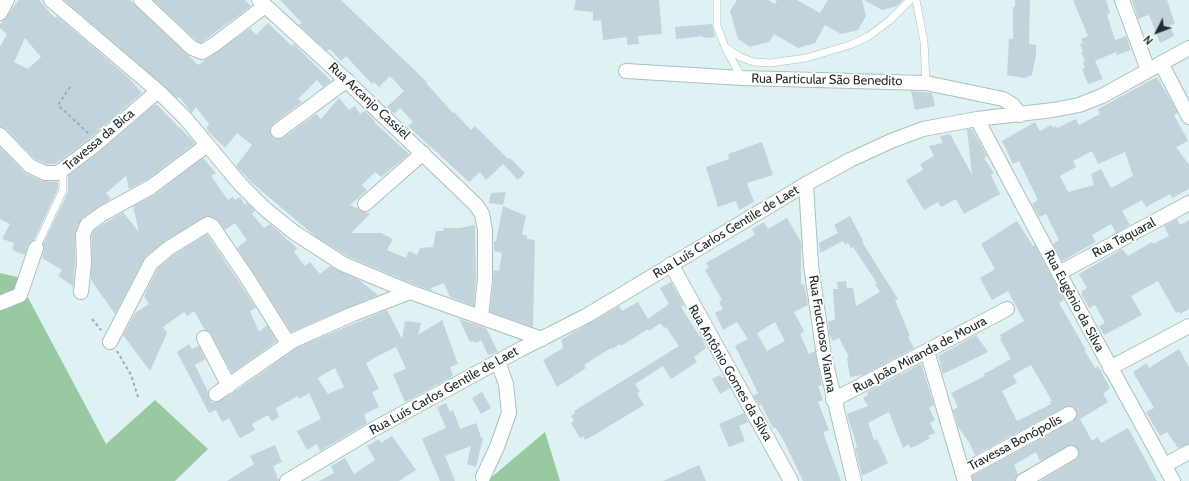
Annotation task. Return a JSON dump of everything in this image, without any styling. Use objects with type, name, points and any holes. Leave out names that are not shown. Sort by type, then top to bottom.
[{"type":"street","points":[[0,13],[7,0]]},
{"type":"street","points":[[51,0],[158,91],[186,119],[252,196],[295,233],[343,264],[410,292],[542,339]]},
{"type":"street","points":[[141,0],[192,48],[202,52],[216,44],[262,3]]},
{"type":"street","points":[[1122,0],[1148,70]]},
{"type":"street","name":"Rua Arcanjo Cassiel","points":[[262,3],[347,80],[476,205],[482,214],[485,230],[485,279],[480,317]]},
{"type":"street","name":"Rua Luís Carlos Gentile de Laet","points":[[287,481],[374,429],[586,316],[806,184],[891,140],[924,129],[977,119],[1020,115],[1079,105],[1102,96],[1189,48]]},
{"type":"street","points":[[1161,63],[1189,117]]},
{"type":"street","name":"Rua Particular São Benedito","points":[[626,71],[742,78],[926,83],[1003,99],[1013,104],[1020,115]]},
{"type":"street","points":[[278,131],[347,80]]},
{"type":"street","name":"Travessa da Bica","points":[[0,135],[22,160],[36,170],[53,174],[63,171],[158,91]]},
{"type":"street","name":"Rua Eugênio da Silva","points":[[977,119],[1058,273],[1173,481]]},
{"type":"street","points":[[82,292],[84,262],[82,235],[87,224],[151,187],[207,145]]},
{"type":"street","points":[[365,204],[423,153]]},
{"type":"street","name":"Rua Fructuoso Vianna","points":[[806,184],[815,296],[833,400],[854,481]]},
{"type":"street","name":"Rua Taquaral","points":[[1058,273],[1189,203]]},
{"type":"street","points":[[110,342],[151,263],[169,248],[208,224],[212,226],[246,276],[288,343]]},
{"type":"street","points":[[0,303],[20,295],[36,248]]},
{"type":"street","name":"Rua Antônio Gomes da Silva","points":[[671,264],[791,481]]},
{"type":"street","points":[[216,394],[288,343],[334,322],[410,292]]},
{"type":"street","name":"Rua João Miranda de Moura","points":[[833,400],[1007,309]]},
{"type":"street","points":[[1110,368],[1189,326]]},
{"type":"street","points":[[204,338],[229,386]]},
{"type":"street","points":[[927,351],[963,476]]},
{"type":"street","points":[[483,477],[497,447],[509,413],[506,384],[498,362]]},
{"type":"street","name":"Travessa Bonópolis","points":[[963,476],[1069,414]]},
{"type":"street","points":[[1165,465],[1189,452]]},
{"type":"street","points":[[1022,481],[1071,453]]},
{"type":"lane","points":[[717,0],[717,26],[725,47],[742,78]]},
{"type":"lane","points":[[725,47],[740,57],[754,62],[770,63],[806,58],[850,45],[869,36],[889,21],[910,0]]},
{"type":"lane","points":[[916,0],[924,42],[926,83]]},
{"type":"lane","points":[[36,248],[63,190],[63,171]]},
{"type":"path","points":[[70,87],[58,105],[98,142]]},
{"type":"path","points":[[92,319],[110,342],[131,376],[139,400]]},
{"type":"green space","points":[[0,273],[17,277],[106,444],[155,400],[208,449],[175,481],[0,481]]},
{"type":"green space","points":[[545,432],[560,481],[487,481]]},
{"type":"building","points":[[19,0],[39,0],[55,18],[57,16],[129,78],[142,93],[90,138],[55,164],[47,164],[35,159],[6,129],[0,127],[0,47],[7,34],[0,28],[0,25]],"holes":[[[25,38],[41,57],[28,69],[14,62]]]},
{"type":"building","points":[[64,0],[130,0],[198,65],[250,28],[256,35],[268,23],[292,46],[294,44],[331,81],[323,87],[317,80],[298,99],[302,102],[273,124],[270,128],[271,136],[275,139],[283,138],[316,114],[321,119],[339,98],[349,110],[355,106],[360,114],[365,111],[375,121],[374,122],[409,154],[381,177],[375,172],[362,185],[367,190],[350,205],[370,214],[351,233],[381,233],[393,239],[387,250],[406,258],[409,251],[417,255],[420,248],[433,247],[436,231],[443,231],[444,228],[460,228],[475,225],[476,279],[474,306],[450,297],[444,283],[431,288],[432,291],[347,256],[316,237],[251,182],[236,166],[252,145],[237,133],[225,148],[206,129],[209,124],[196,107],[192,113],[179,97],[177,98]]},
{"type":"building","points":[[153,0],[245,0],[251,6],[201,43]]},
{"type":"building","points":[[280,0],[341,0],[427,82],[426,83],[453,113],[454,112],[471,130],[475,126],[508,159],[510,158],[525,173],[518,180],[503,164],[486,180],[480,172],[469,182],[408,126],[413,122],[400,108],[394,114],[387,107],[404,91],[390,76],[379,87],[374,82],[372,84],[346,56],[341,61],[330,49],[327,51],[299,25],[302,23]]},
{"type":"building","points":[[576,0],[659,0],[662,34],[638,36],[639,44],[627,45],[627,37],[603,40],[601,20],[593,21],[593,12],[574,10]]},
{"type":"building","points":[[737,0],[768,0],[775,4],[777,0],[797,0],[820,13],[828,0],[862,0],[866,16],[858,30],[841,34],[825,25],[815,43],[798,48],[774,34],[769,42],[750,47],[738,39],[730,11]]},
{"type":"building","points":[[864,0],[903,0],[897,6],[882,10]]},
{"type":"building","points":[[1015,0],[1030,0],[1029,44],[1036,45],[1036,55],[1032,75],[1025,78],[1007,75],[1009,39],[1013,39],[1013,7],[1015,7]]},
{"type":"building","points":[[1073,0],[1106,0],[1110,13],[1107,15],[1115,40],[1126,36],[1131,50],[1117,55],[1116,52],[1095,61],[1103,79],[1088,84],[1082,69],[1085,68],[1083,62],[1085,61],[1081,52],[1083,51],[1080,44],[1083,43],[1081,39],[1088,36]]},
{"type":"building","points":[[1132,0],[1167,0],[1175,24],[1170,25],[1174,36],[1160,43],[1149,15],[1138,19]]},
{"type":"building","points":[[712,24],[715,37],[703,38],[703,36],[676,39],[675,27]]},
{"type":"building","points":[[1157,77],[1178,113],[1174,115],[1188,141],[1176,147],[1189,165],[1189,189],[1172,198],[1170,194],[1146,207],[1142,200],[1122,211],[1130,225],[1116,233],[1111,224],[1092,235],[1096,242],[1062,261],[1053,244],[1059,240],[1046,214],[1039,217],[1032,204],[1038,200],[1019,161],[1013,164],[1002,141],[1035,122],[1040,131],[1051,125],[1053,127],[1056,126],[1057,128],[1076,119],[1079,125],[1100,114],[1098,109]],"holes":[[[1092,151],[1098,164],[1125,152],[1133,176],[1111,188],[1101,169],[1091,174],[1094,185],[1068,192],[1060,176],[1076,167],[1073,161]]]},
{"type":"building","points":[[911,91],[932,93],[935,106],[915,110]]},
{"type":"building","points":[[154,105],[157,105],[195,143],[146,180],[129,189],[126,176],[106,193],[111,199],[82,218],[75,235],[73,286],[58,276],[62,270],[42,258],[44,250],[43,244],[68,192],[68,176]]},
{"type":"building","points":[[967,129],[972,129],[987,156],[984,158],[994,173],[991,175],[1000,194],[964,214],[956,199],[941,207],[938,202],[924,210],[906,180],[923,170],[920,164],[934,156],[929,146],[943,143],[940,136],[950,134],[972,175]]},
{"type":"building","points":[[762,142],[773,175],[747,183],[754,202],[739,210],[736,201],[718,207],[706,167],[729,159],[728,154]]},
{"type":"building","points":[[0,147],[26,174],[42,181],[58,182],[58,189],[34,240],[28,245],[25,255],[12,250],[14,243],[2,239],[10,224],[0,219]]},
{"type":"building","points":[[203,158],[216,173],[211,176],[228,200],[233,197],[235,200],[240,197],[245,205],[247,203],[255,211],[252,214],[264,228],[270,224],[297,248],[294,252],[305,266],[310,262],[320,274],[330,266],[359,280],[378,295],[291,332],[237,248],[247,240],[235,223],[225,230],[216,219],[207,216],[165,241],[145,257],[115,314],[91,280],[92,236],[94,230],[123,212],[139,232],[133,206],[156,194]]},
{"type":"building","points":[[506,192],[503,205],[489,203],[491,193]]},
{"type":"building","points":[[503,206],[526,216],[522,234],[527,236],[527,239],[535,240],[533,327],[490,312],[494,270],[499,271],[502,253],[494,251],[494,241],[496,241]]},
{"type":"building","points":[[850,216],[863,241],[862,242],[898,299],[895,300],[910,336],[908,337],[914,348],[863,375],[850,377],[847,358],[849,357],[839,338],[833,341],[829,334],[828,321],[835,320],[833,289],[838,289],[837,282],[846,281],[847,288],[853,288],[856,306],[880,292],[875,284],[877,283],[853,247],[851,248],[848,243],[845,245],[843,241],[820,253],[819,243],[838,233],[834,225]]},
{"type":"building","points":[[787,218],[801,242],[801,285],[804,284],[808,305],[794,312],[803,329],[804,332],[800,334],[809,354],[815,351],[822,385],[818,386],[823,400],[818,402],[829,430],[824,432],[824,435],[841,481],[803,481],[783,439],[775,427],[773,428],[761,404],[759,406],[753,396],[758,393],[735,346],[748,339],[737,322],[723,330],[715,313],[723,309],[719,302],[722,300],[705,270],[709,268],[706,263],[755,235],[752,229],[764,222],[768,229]],"holes":[[[775,322],[785,341],[767,351],[757,333]]]},
{"type":"building","points":[[1177,219],[1180,225],[1189,220],[1189,309],[1180,314],[1179,311],[1176,313],[1158,281],[1131,296],[1142,315],[1104,335],[1099,326],[1105,323],[1095,305],[1089,308],[1082,295],[1082,291],[1087,288],[1079,274],[1122,249],[1128,256],[1152,242],[1153,244],[1169,236],[1164,226]]},
{"type":"building","points":[[1017,221],[1033,246],[1035,245],[1064,300],[1059,303],[1086,350],[1084,350],[1095,368],[1098,366],[1110,388],[1103,394],[1108,402],[1080,419],[1092,441],[1098,437],[1101,443],[1128,428],[1157,481],[1040,481],[1078,458],[1078,449],[1071,445],[1040,461],[1036,452],[1014,465],[1018,475],[1015,481],[973,481],[972,476],[1073,421],[1077,415],[1074,407],[1065,407],[975,455],[969,442],[958,427],[953,410],[958,407],[951,393],[985,376],[984,374],[1011,359],[1000,339],[1002,338],[1000,335],[1024,321],[1008,291],[992,300],[980,278],[995,269],[981,244]],"holes":[[[1031,365],[1052,401],[1049,402],[1051,404],[1017,421],[1002,391],[1017,383],[1013,375]]]},
{"type":"building","points":[[207,234],[256,308],[250,311],[259,332],[267,325],[277,341],[232,373],[211,334],[205,330],[194,311],[187,316],[184,312],[163,327],[167,333],[150,371],[123,335],[135,313],[149,304],[144,296],[158,268],[174,255]]},
{"type":"building","points":[[671,282],[684,305],[681,307],[700,337],[701,336],[706,348],[694,357],[697,362],[671,379],[663,366],[635,384],[640,392],[637,393],[644,405],[585,440],[583,436],[580,438],[571,423],[574,421],[571,416],[575,413],[574,411],[679,346],[666,327],[664,328],[661,324],[659,324],[621,346],[620,344],[612,349],[611,348],[584,365],[586,368],[557,387],[543,360],[563,348],[561,340],[619,306],[622,311],[638,302],[648,319],[669,304],[660,288]]},
{"type":"building","points":[[387,310],[402,339],[405,321],[421,323],[418,335],[442,320],[458,364],[450,367],[453,376],[405,402],[393,374],[406,369],[396,347],[372,359],[366,363],[379,389],[372,392],[379,407],[364,414],[367,423],[320,451],[317,444],[307,450],[297,431],[321,419],[309,393],[299,399],[298,396],[276,408],[279,417],[272,421],[268,415],[252,424],[255,430],[241,438],[239,437],[229,418],[222,422],[216,410],[209,413],[177,352],[189,344],[192,349],[199,346],[205,359],[195,365],[208,392],[209,398],[213,403],[233,393],[298,347]],"holes":[[[335,368],[344,387],[328,394],[318,379]]]},
{"type":"building","points":[[459,319],[486,328],[498,352],[488,355],[481,340],[475,343],[474,341],[470,342]]},
{"type":"building","points":[[976,335],[988,352],[943,374],[938,356]]},
{"type":"building","points":[[1179,349],[1189,367],[1189,444],[1178,448],[1167,432],[1160,436],[1146,412],[1154,408],[1133,372],[1147,363],[1149,368]]},
{"type":"building","points":[[921,364],[934,405],[929,408],[935,420],[930,423],[935,433],[928,436],[930,438],[918,445],[910,448],[909,444],[903,448],[889,412],[868,423],[874,440],[877,439],[888,463],[862,476],[855,448],[857,447],[847,414],[868,406],[863,398],[868,395],[867,392]]},
{"type":"building","points":[[720,375],[722,378],[724,377],[730,388],[720,394],[712,379]]},
{"type":"building","points":[[482,392],[491,408],[481,414],[472,398]]},
{"type":"building","points":[[446,403],[450,412],[453,410],[460,429],[476,423],[481,437],[483,438],[476,467],[467,464],[471,446],[445,456],[455,481],[440,481],[422,439],[446,428],[437,407]]},
{"type":"building","points":[[744,413],[748,422],[739,426],[745,441],[729,447],[719,424]]},
{"type":"building","points":[[392,436],[416,470],[399,481],[319,481],[334,473],[331,466],[345,458],[354,474],[375,460],[367,446],[379,439],[381,443]]},
{"type":"building","points":[[275,445],[282,462],[273,466],[279,481],[227,481],[254,464],[250,456]]},
{"type":"building","points":[[699,465],[706,481],[663,481]]}]
